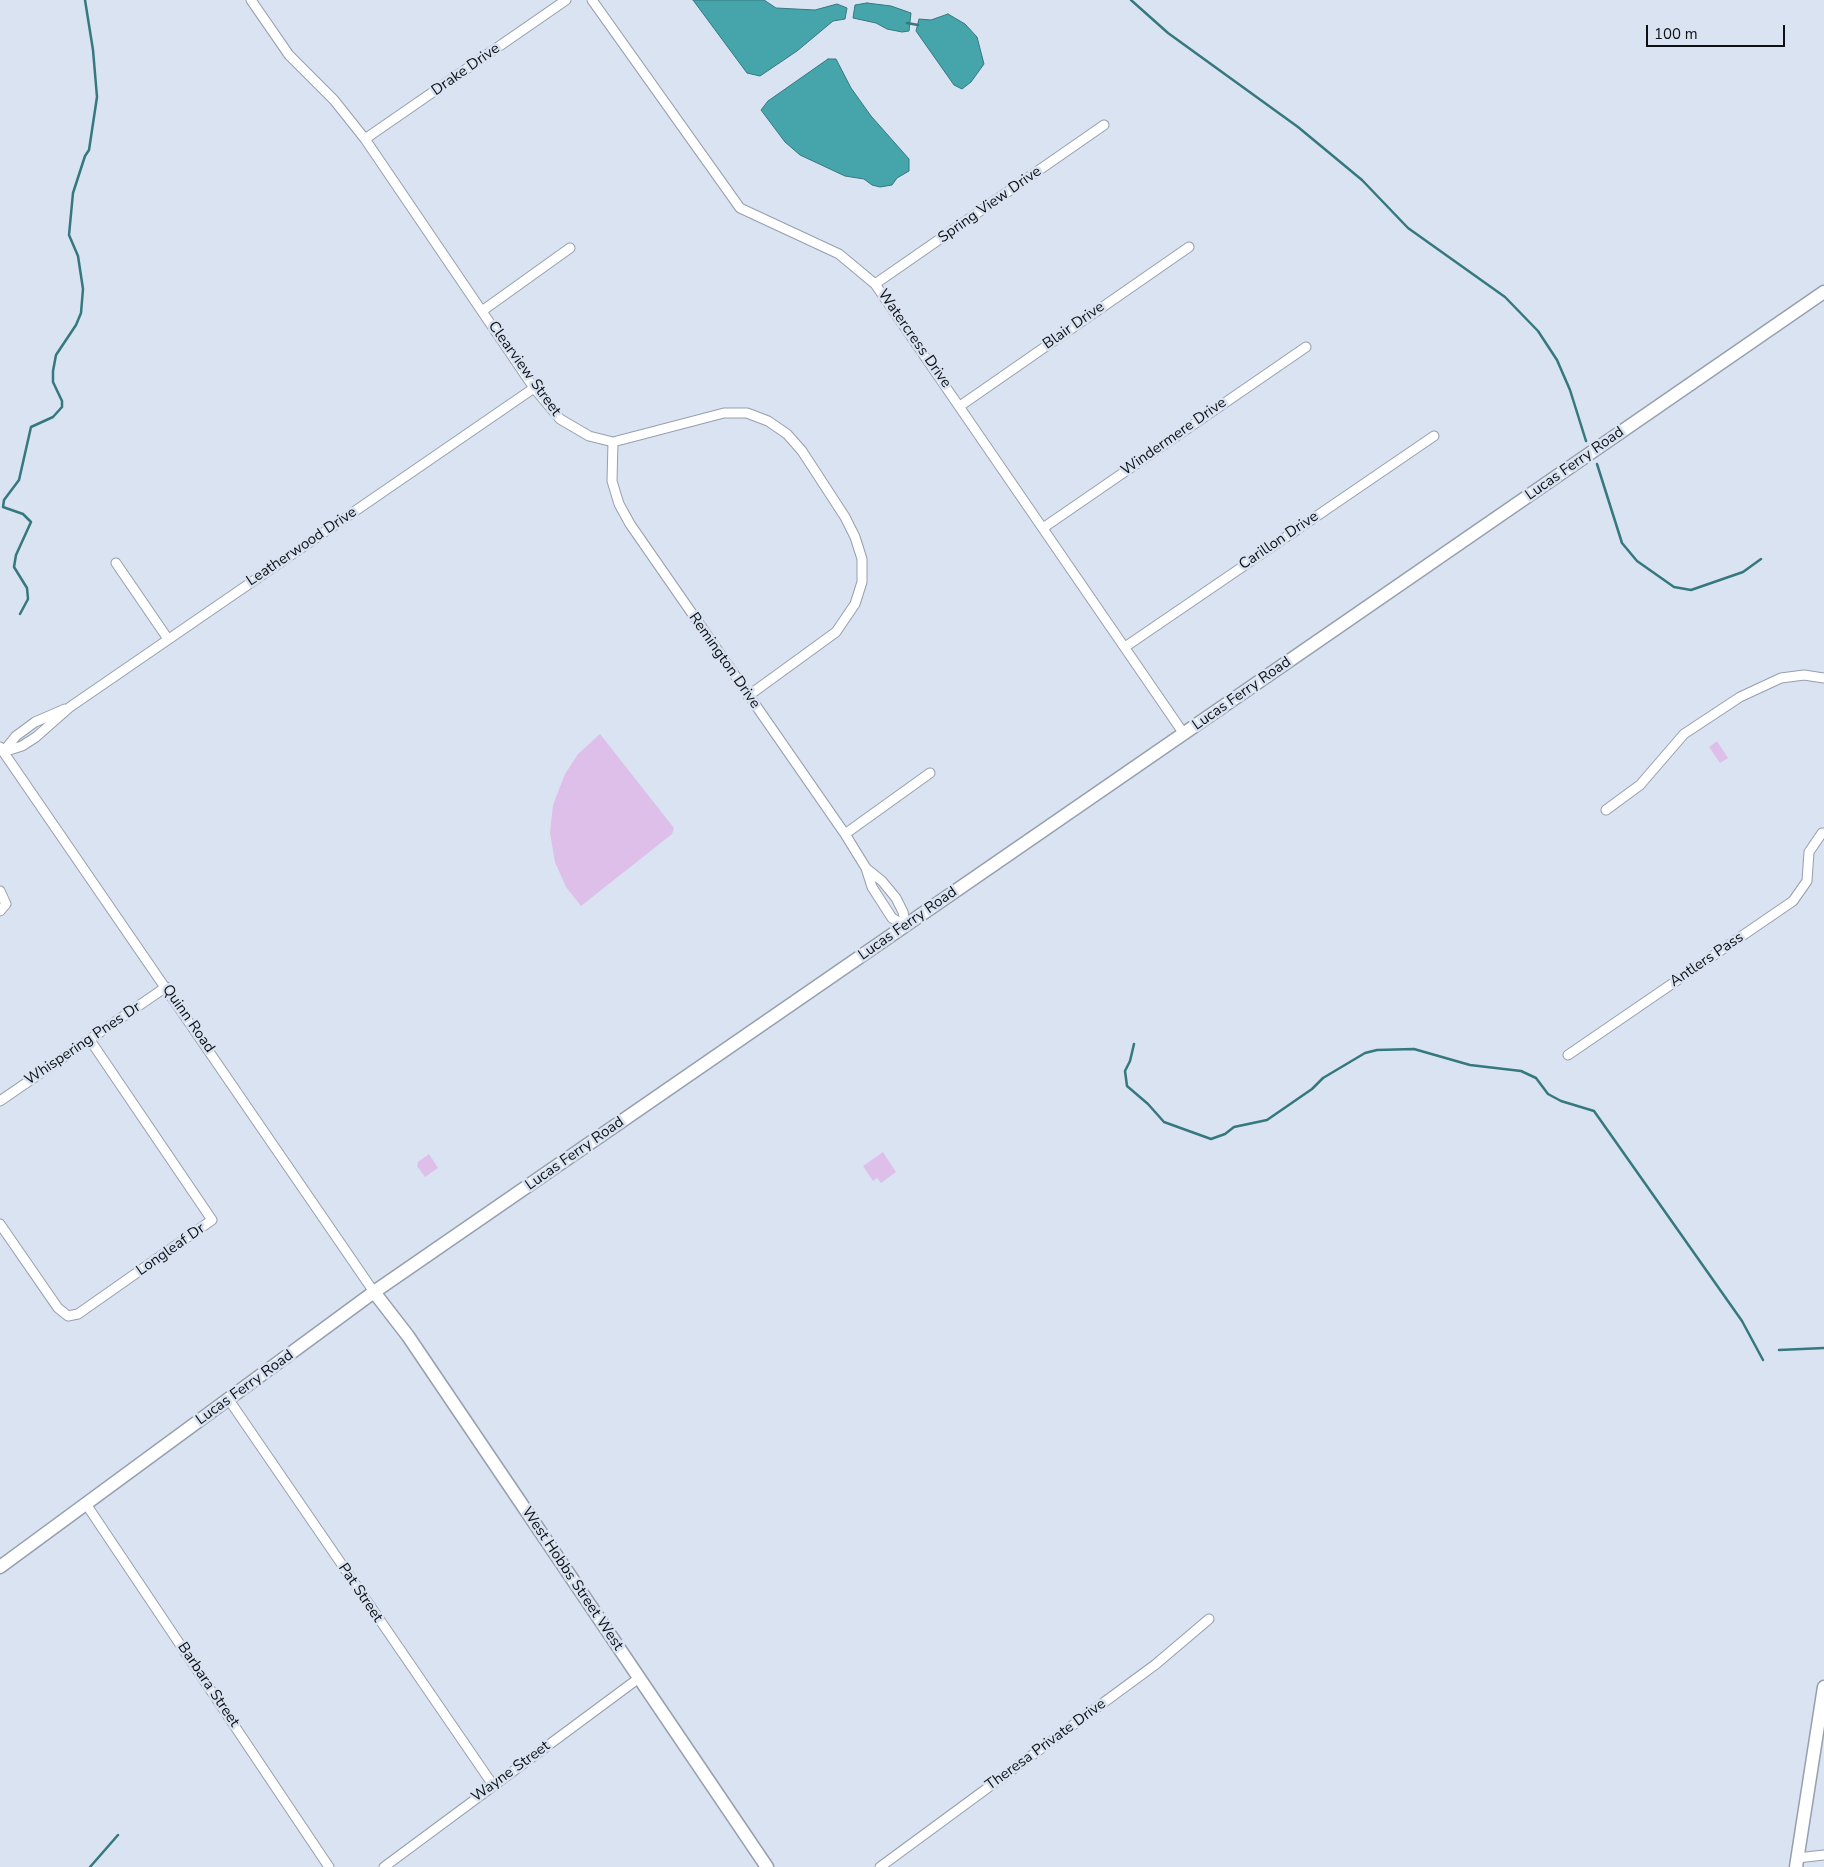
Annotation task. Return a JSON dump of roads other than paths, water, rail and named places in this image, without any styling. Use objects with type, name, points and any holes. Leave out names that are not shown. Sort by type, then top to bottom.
[{"type":"street","name":"Clearview Street","points":[[250,0],[289,54],[334,100],[365,139],[534,388],[560,420],[589,436],[613,442],[724,413],[746,413],[768,420],[787,434],[802,451],[845,517],[855,537],[862,559],[862,582],[852,609],[836,632],[748,696]]},
{"type":"street","name":"Drake Drive","points":[[365,139],[566,0]]},
{"type":"street","name":"Watercress Drive","points":[[592,0],[740,208],[839,254],[876,284],[1184,734]]},
{"type":"street","name":"Spring View Drive","points":[[876,284],[1104,126]]},
{"type":"street","name":"Blair Drive","points":[[960,406],[1189,247]]},
{"type":"street","points":[[482,311],[570,248]]},
{"type":"street","name":"Lucas Ferry Road","points":[[0,1567],[374,1292],[1824,292]]},
{"type":"street","name":"Windermere Drive","points":[[1043,528],[1306,346]]},
{"type":"street","name":"Leatherwood Drive","points":[[1,751],[22,746],[36,737],[70,707],[534,388]]},
{"type":"street","name":"Carillon Drive","points":[[1124,647],[1434,436]]},
{"type":"street","name":"Remington Drive","points":[[613,442],[611,469],[619,504],[642,543],[845,834],[866,868],[872,887],[892,918],[906,926]]},
{"type":"street","points":[[116,563],[168,639]]},
{"type":"street","points":[[1606,810],[1640,785],[1668,750],[1684,734],[1740,697],[1781,678],[1804,675],[1824,678]]},
{"type":"street","name":"Quinn Road","points":[[1,751],[166,987],[374,1292]]},
{"type":"street","points":[[845,834],[930,772]]},
{"type":"street","name":"Antlers Pass","points":[[1568,1055],[1793,901],[1807,881],[1810,852],[1820,845],[1822,833],[1824,833]]},
{"type":"street","name":"Remington Drive","points":[[866,868],[882,881],[896,898],[903,912],[906,926]]},
{"type":"street","points":[[0,891],[6,904],[0,911]]},
{"type":"street","name":"Whispering Pnes Dr","points":[[0,1101],[166,987]]},
{"type":"street","name":"Longleaf Dr","points":[[0,1224],[58,1308],[68,1316],[78,1314],[212,1220],[90,1040]]},
{"type":"street","name":"West Hobbs Street West","points":[[374,1292],[408,1336],[768,1867]]},
{"type":"street","name":"Pat Street","points":[[229,1400],[493,1785]]},
{"type":"street","name":"Barbara Street","points":[[86,1504],[330,1867]]},
{"type":"street","name":"Theresa Private Drive","points":[[880,1867],[1156,1664],[1192,1636],[1209,1619]]},
{"type":"street","name":"Wayne Street","points":[[384,1867],[639,1678]]},
{"type":"street","points":[[1824,1686],[1796,1862],[1824,1855]]},
{"type":"water","points":[[693,0],[764,0],[776,8],[815,10],[837,4],[847,8],[845,19],[833,21],[797,51],[760,76],[747,73]]},
{"type":"water","points":[[867,3],[891,6],[911,13],[909,31],[902,32],[887,29],[876,23],[853,18],[855,5]]},
{"type":"water","points":[[948,14],[965,24],[977,37],[984,64],[971,82],[962,89],[954,85],[916,31],[919,19],[931,20]]},
{"type":"water","points":[[828,59],[836,59],[851,88],[871,116],[909,159],[909,171],[897,178],[892,185],[880,187],[872,185],[864,179],[845,176],[800,155],[785,142],[761,110],[768,101]]},
{"type":"waterway","points":[[20,614],[28,599],[27,588],[14,567],[16,555],[31,522],[23,514],[3,507],[4,500],[19,480],[31,427],[53,417],[62,407],[62,401],[53,382],[56,355],[76,325],[81,313],[83,289],[78,256],[69,235],[73,193],[85,156],[89,150],[97,97],[93,50],[85,0]]},
{"type":"waterway","points":[[1131,0],[1168,33],[1298,127],[1362,180],[1408,228],[1505,297],[1538,331],[1557,360],[1570,390],[1586,441]]},
{"type":"waterway","points":[[907,23],[918,25]]},
{"type":"waterway","points":[[1597,464],[1622,543],[1637,561],[1674,587],[1691,590],[1743,572],[1761,559]]},
{"type":"waterway","points":[[1134,1044],[1130,1061],[1125,1071],[1127,1086],[1148,1104],[1164,1122],[1211,1139],[1225,1134],[1234,1127],[1267,1120],[1312,1089],[1323,1078],[1365,1053],[1377,1050],[1414,1049],[1470,1065],[1521,1071],[1536,1078],[1548,1094],[1561,1101],[1594,1111],[1742,1321],[1763,1360]]},
{"type":"waterway","points":[[1779,1350],[1824,1348]]},
{"type":"waterway","points":[[90,1867],[118,1835]]}]
